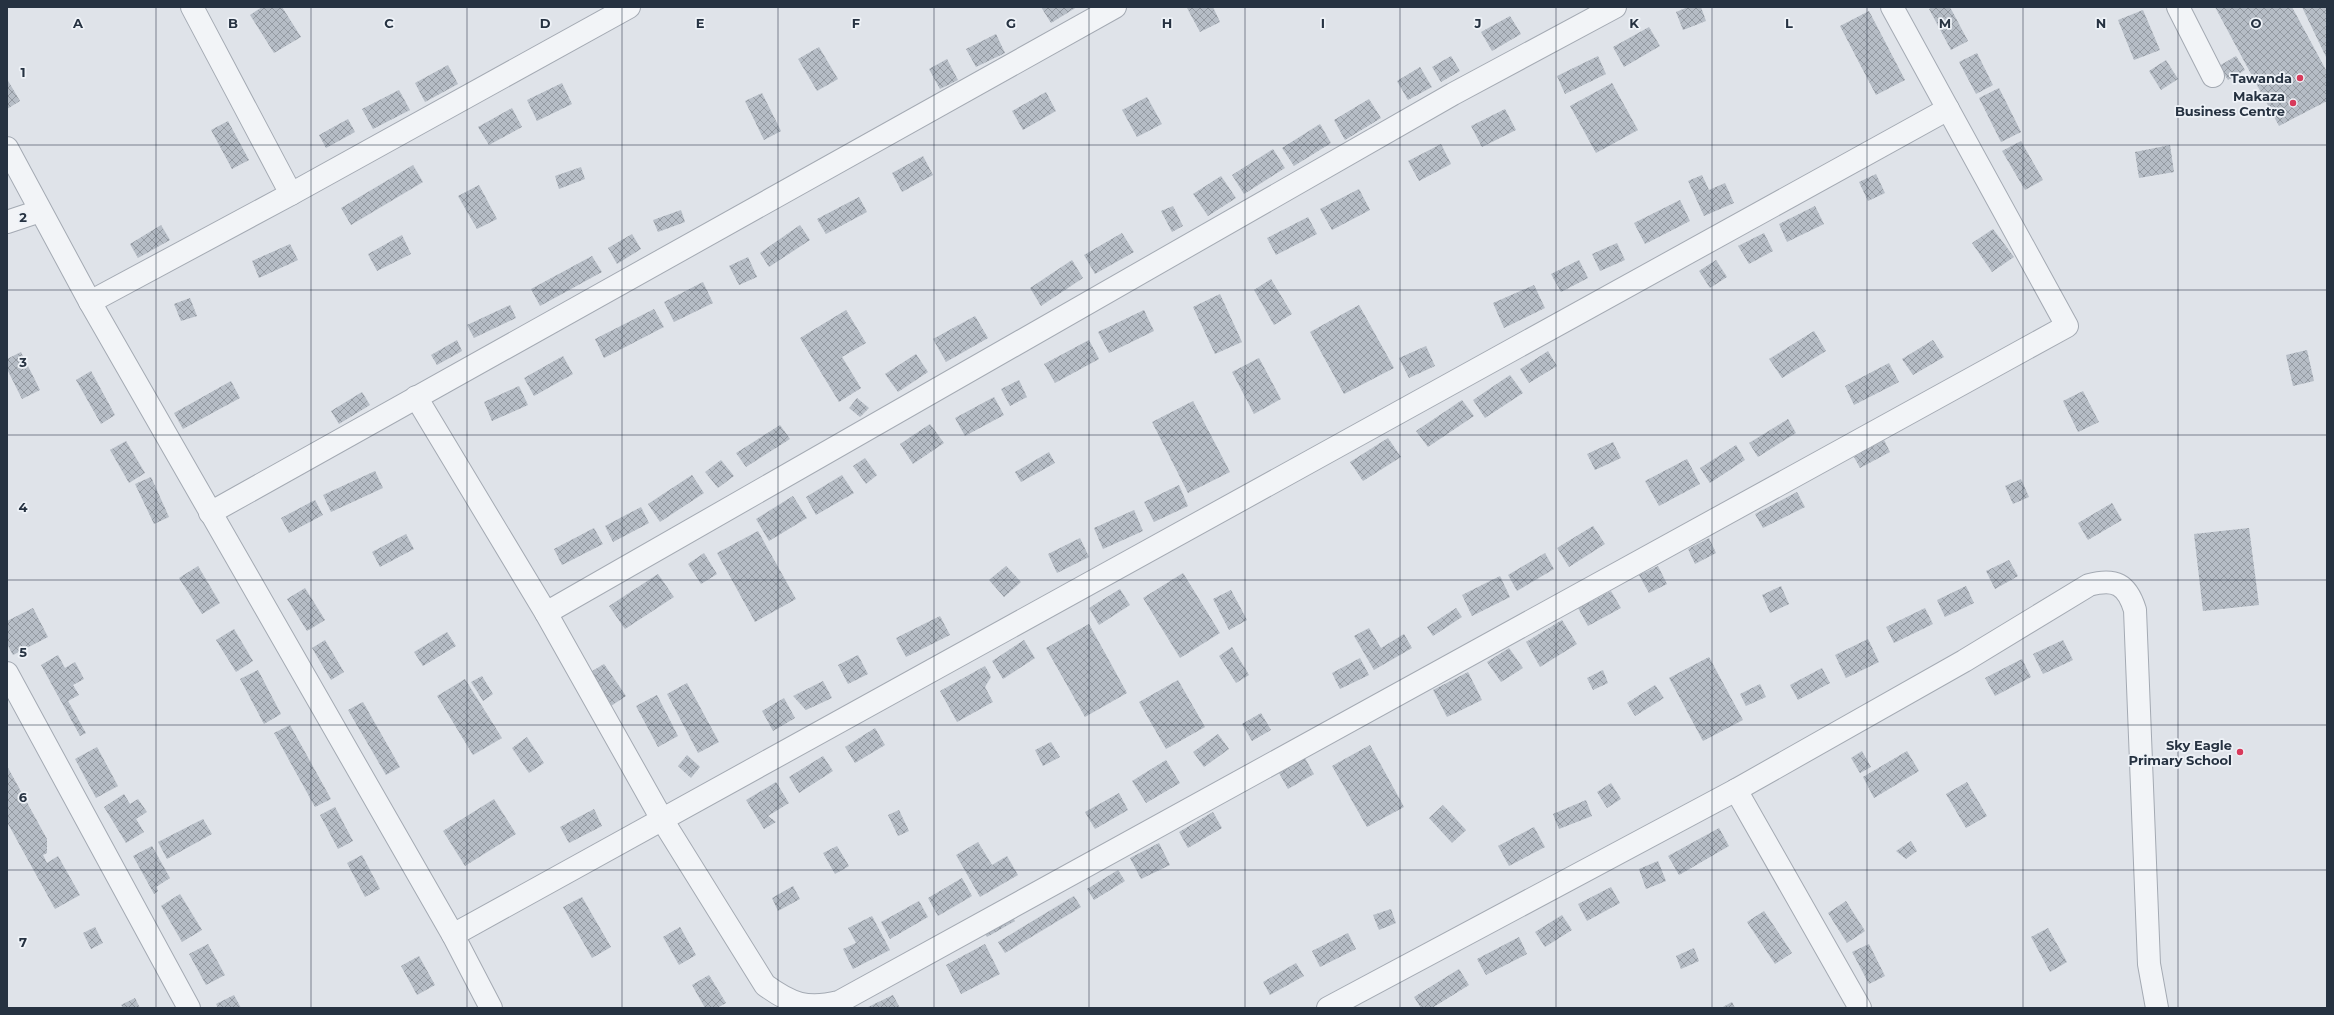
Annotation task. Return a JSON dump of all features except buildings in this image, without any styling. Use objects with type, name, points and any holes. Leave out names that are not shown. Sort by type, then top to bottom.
[{"type":"street","points":[[192,7],[291,194]]},
{"type":"street","points":[[90,302],[291,194],[629,7]]},
{"type":"street","points":[[210,512],[1115,7]]},
{"type":"street","points":[[546,614],[1452,94],[1615,7]]},
{"type":"street","points":[[416,396],[546,614],[663,821],[765,985],[784,999],[802,1005],[823,1006],[839,1002],[2067,326],[1892,7]]},
{"type":"street","points":[[2178,7],[2213,76]]},
{"type":"street","points":[[453,935],[663,821],[1948,109]]},
{"type":"street","points":[[7,148],[90,302],[453,935],[491,1008]]},
{"type":"street","points":[[7,222],[40,211]]},
{"type":"street","points":[[1328,1008],[1736,790],[1964,661],[2090,586],[2104,581],[2119,584],[2130,595],[2135,610],[2149,964],[2156,1008]]},
{"type":"street","points":[[7,673],[189,1008]]},
{"type":"street","points":[[1736,790],[1860,1008]]},
{"type":"place","name":"Tawanda","points":[[2300,78]]},
{"type":"place","name":"Makaza Business Centre","points":[[2293,103]]},
{"type":"place","name":"Sky Eagle Primary School","points":[[2240,752]]}]
